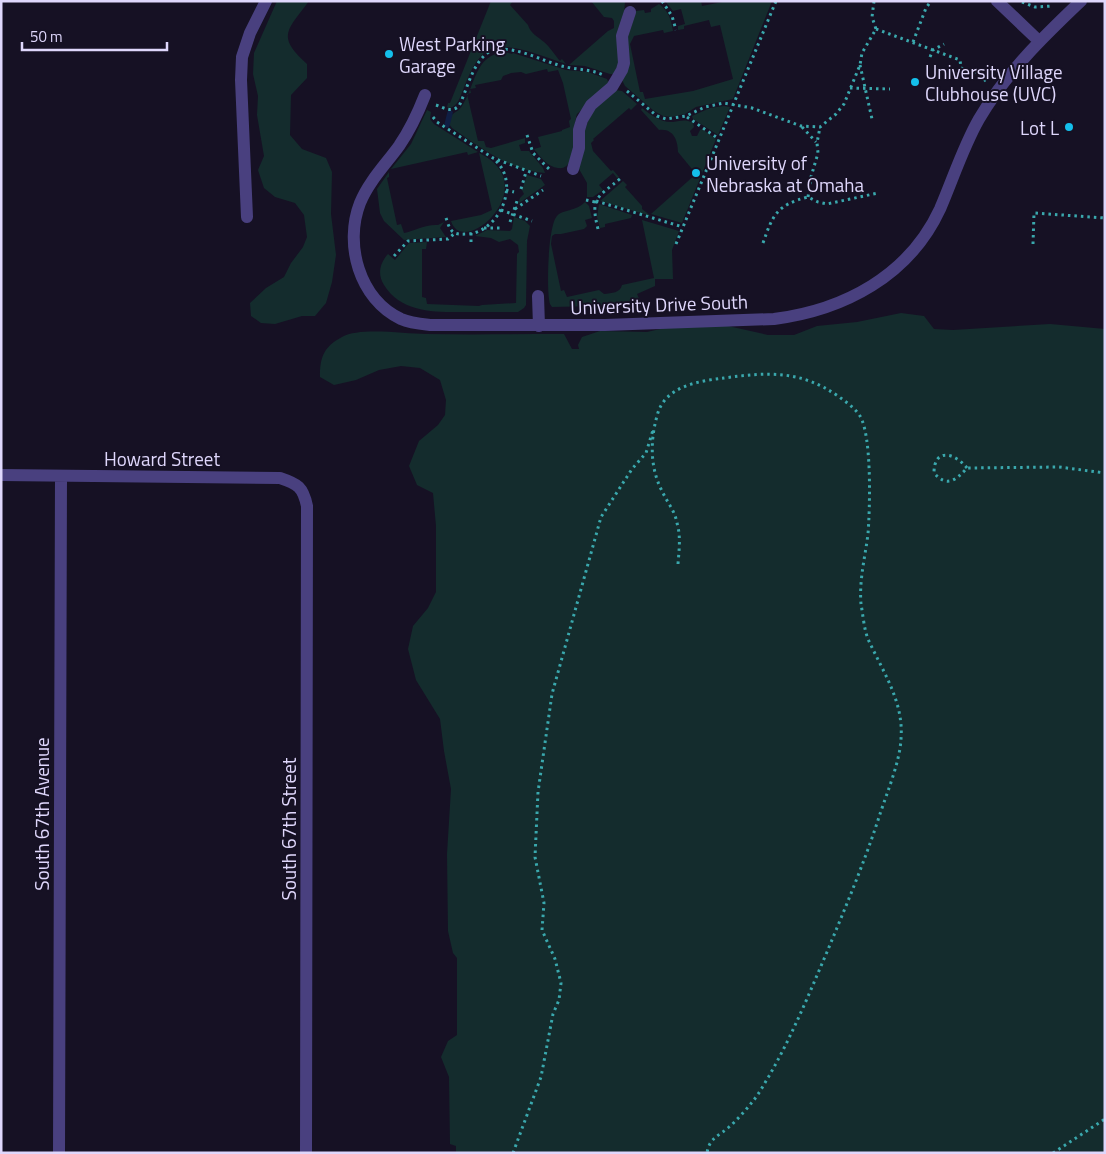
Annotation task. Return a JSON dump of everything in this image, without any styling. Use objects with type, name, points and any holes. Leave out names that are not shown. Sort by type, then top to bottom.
[{"type":"street","points":[[247,217],[241,80],[242,57],[250,33],[266,1]]},
{"type":"street","points":[[997,1],[1039,42]]},
{"type":"street","name":"University Drive South","points":[[428,99],[408,132],[371,183],[360,202],[356,218],[355,239],[360,272],[366,286],[376,300],[400,318],[414,323],[470,326],[539,326],[774,319],[795,316],[830,307],[867,290],[890,274],[907,258],[922,240],[939,210],[979,120],[998,90],[1039,42],[1081,1]]},
{"type":"street","points":[[573,169],[580,148],[579,130],[582,120],[591,105],[616,82],[624,63],[622,36],[630,12]]},
{"type":"street","points":[[538,296],[539,326]]},
{"type":"street","name":"Howard Street","points":[[1,475],[280,478],[290,481],[304,492],[307,506]]},
{"type":"street","name":"South 67th Avenue","points":[[59,1153],[61,476]]},
{"type":"street","name":"South 67th Street","points":[[306,1153],[307,506]]},
{"type":"path","points":[[662,1],[672,16],[676,30]]},
{"type":"path","points":[[676,244],[776,1]]},
{"type":"path","points":[[874,1],[872,17],[876,29]]},
{"type":"path","points":[[913,42],[926,8],[931,1]]},
{"type":"path","points":[[1020,1],[1035,7],[1046,8],[1057,5]]},
{"type":"path","points":[[876,29],[960,60],[960,68],[977,74],[998,90]]},
{"type":"path","points":[[808,197],[810,177],[818,153],[817,143],[820,127],[836,114],[844,104],[860,65],[864,48],[876,29]]},
{"type":"path","points":[[930,57],[933,50],[944,44]]},
{"type":"path","points":[[428,99],[436,105],[455,110],[459,106],[471,77],[483,58],[490,52],[500,49],[514,50],[567,67],[588,69],[616,82],[657,116],[666,119],[686,116],[713,105],[724,103],[752,108],[802,126],[820,127]]},
{"type":"path","points":[[860,65],[872,119]]},
{"type":"path","points":[[850,88],[890,89]]},
{"type":"path","points":[[436,105],[433,116],[437,122],[493,158],[526,172],[541,176]]},
{"type":"path","points":[[686,116],[719,139]]},
{"type":"path","points":[[802,126],[817,143]]},
{"type":"path","points":[[527,135],[533,153],[549,169]]},
{"type":"path","points":[[446,218],[450,227],[455,232],[460,235],[471,234],[490,224],[501,210],[506,190],[505,174],[493,158]]},
{"type":"path","points":[[521,189],[526,172]]},
{"type":"path","points":[[598,229],[593,212],[596,202],[621,178]]},
{"type":"path","points":[[506,190],[514,192]]},
{"type":"path","points":[[515,209],[543,190]]},
{"type":"path","points":[[763,243],[771,220],[781,208],[793,201],[808,197],[827,204],[878,193]]},
{"type":"path","points":[[510,222],[518,198]]},
{"type":"path","points":[[586,200],[683,227]]},
{"type":"path","points":[[501,210],[532,221]]},
{"type":"path","points":[[1033,244],[1034,213],[1105,218]]},
{"type":"path","points":[[484,228],[503,228]]},
{"type":"path","points":[[394,256],[408,241],[448,239],[455,232]]},
{"type":"path","points":[[471,234],[471,245]]},
{"type":"path","points":[[513,1153],[541,1077],[553,1014],[559,1000],[561,984],[555,959],[542,930],[544,903],[535,857],[538,792],[552,694],[601,517],[632,469],[646,453],[661,405],[669,396],[695,382],[729,377],[787,374],[826,388],[846,402],[860,416],[864,426],[869,467],[868,534],[860,580],[862,605],[867,636],[892,685],[900,711],[902,740],[892,778],[864,863],[800,1016],[773,1069],[753,1101],[728,1128],[712,1138],[707,1153]]},
{"type":"path","points":[[656,419],[652,456],[653,467],[656,479],[677,519],[680,544],[678,564]]},
{"type":"path","points":[[967,468],[962,461],[947,455],[940,456],[934,464],[934,473],[945,482],[953,481],[967,468],[1059,467],[1105,473]]},
{"type":"path","points":[[1053,1153],[1105,1119]]},
{"type":"green space","points":[[277,1],[309,1],[288,33],[291,47],[307,64],[307,78],[291,95],[290,135],[302,149],[326,158],[332,172],[331,214],[336,255],[332,282],[326,303],[315,316],[302,316],[275,324],[261,323],[251,316],[250,303],[266,288],[284,277],[291,263],[303,247],[307,237],[304,215],[295,203],[275,197],[264,188],[258,170],[264,156],[257,115],[258,96],[253,74],[254,53]]},
{"type":"green space","points":[[491,1],[513,1],[510,5],[528,25],[532,33],[546,44],[560,61],[562,59],[566,64],[524,50],[502,47],[492,49],[484,53],[474,65],[457,103],[453,107],[447,107],[448,103],[450,103]]},
{"type":"green space","points":[[591,1],[625,2],[620,60],[616,74],[585,66],[569,65],[614,28],[612,18],[604,17]]},
{"type":"green space","points":[[665,1],[701,1],[702,6],[727,1],[772,1],[733,99],[696,107],[685,114],[671,117],[663,116],[654,111],[625,86],[622,80],[626,42],[636,11],[644,10],[645,13],[651,12],[651,9],[659,4],[669,16],[673,31],[664,33],[663,30],[634,36],[630,44],[640,92],[643,92],[645,99],[693,91],[733,79],[720,25],[711,27],[709,20],[684,26],[684,29],[678,30],[678,26],[685,24],[681,9],[673,11]]},
{"type":"green space","points":[[505,52],[566,70],[588,72],[607,79],[609,84],[577,114],[574,146],[570,162],[565,167],[558,168],[548,164],[534,149],[541,147],[538,137],[570,127],[569,121],[571,119],[558,70],[548,72],[547,69],[526,74],[521,72],[511,73],[503,76],[501,80],[475,85],[476,88],[470,89],[481,65],[495,54]]},
{"type":"green space","points":[[615,90],[622,91],[637,104],[631,110],[629,108],[593,139],[591,143],[593,151],[619,177],[617,178],[613,173],[599,185],[603,190],[593,197],[587,197],[587,183],[579,169],[583,135],[591,113]]},
{"type":"green space","points":[[467,96],[478,141],[484,141],[486,147],[491,148],[525,138],[525,143],[519,145],[521,151],[529,151],[545,173],[533,172],[508,163],[484,150],[452,128],[449,124],[451,117],[460,109]]},
{"type":"green space","points":[[730,107],[718,135],[693,119],[692,116],[710,108]]},
{"type":"green space","points":[[642,108],[660,120],[693,123],[694,127],[690,131],[692,136],[697,136],[702,129],[716,139],[682,223],[651,214],[696,174],[678,152],[674,136],[668,131],[659,130],[641,110]]},
{"type":"green space","points":[[427,110],[431,112],[430,119],[434,124],[478,152],[468,155],[467,152],[391,169],[411,144]]},
{"type":"green space","points":[[479,153],[498,167],[505,183],[503,199],[495,214],[483,225],[470,231],[458,231],[451,221],[481,215],[492,210]]},
{"type":"green space","points":[[389,172],[389,177],[387,178],[397,225],[401,224],[404,233],[444,222],[440,228],[446,237],[404,240],[384,221],[380,213],[377,189]]},
{"type":"green space","points":[[527,175],[541,179],[545,185],[518,204],[524,194],[522,190]]},
{"type":"green space","points":[[623,181],[627,185],[625,187],[642,206],[642,209],[651,216],[600,201]]},
{"type":"green space","points":[[585,202],[589,206],[592,218],[585,220],[587,226],[584,229],[552,236],[551,244],[561,291],[564,290],[567,297],[599,290],[604,294],[613,293],[618,291],[622,285],[654,278],[642,220],[679,231],[672,250],[673,279],[655,279],[655,286],[637,294],[642,305],[552,307],[550,304],[548,286],[549,258],[550,244],[554,222],[562,212]]},
{"type":"green space","points":[[599,204],[632,215],[631,218],[605,224],[605,227],[600,228],[597,217]]},
{"type":"green space","points":[[514,217],[525,221],[530,226],[527,241],[526,305],[518,312],[444,312],[421,309],[400,301],[384,285],[380,269],[388,254],[395,260],[409,243],[427,242],[426,249],[422,249],[422,297],[426,298],[427,304],[479,306],[516,303],[518,245],[510,239],[499,242],[491,238],[475,236],[487,230],[510,231]]},
{"type":"green space","points":[[901,313],[924,316],[934,329],[953,330],[1050,324],[1105,329],[1105,1153],[456,1153],[456,1146],[450,1144],[449,1077],[441,1057],[448,1041],[457,1035],[457,958],[453,953],[448,931],[447,854],[451,789],[440,719],[416,680],[408,649],[413,626],[428,608],[436,592],[436,526],[433,493],[417,485],[409,466],[419,441],[438,425],[445,415],[446,400],[440,380],[420,368],[401,366],[379,370],[356,380],[334,385],[320,377],[324,354],[331,345],[342,337],[360,332],[564,334],[572,349],[579,349],[578,345],[582,337],[600,331],[647,332],[682,324],[728,326],[768,335],[794,335],[817,326],[857,322]]},
{"type":"waterway","points":[[447,125],[450,113]]},
{"type":"place","name":"West Parking Garage","points":[[389,54]]},
{"type":"place","name":"University Village Clubhouse (UVC)","points":[[915,82]]},
{"type":"place","name":"Lot L","points":[[1069,127]]},
{"type":"place","name":"University of Nebraska at Omaha","points":[[696,173]]}]
